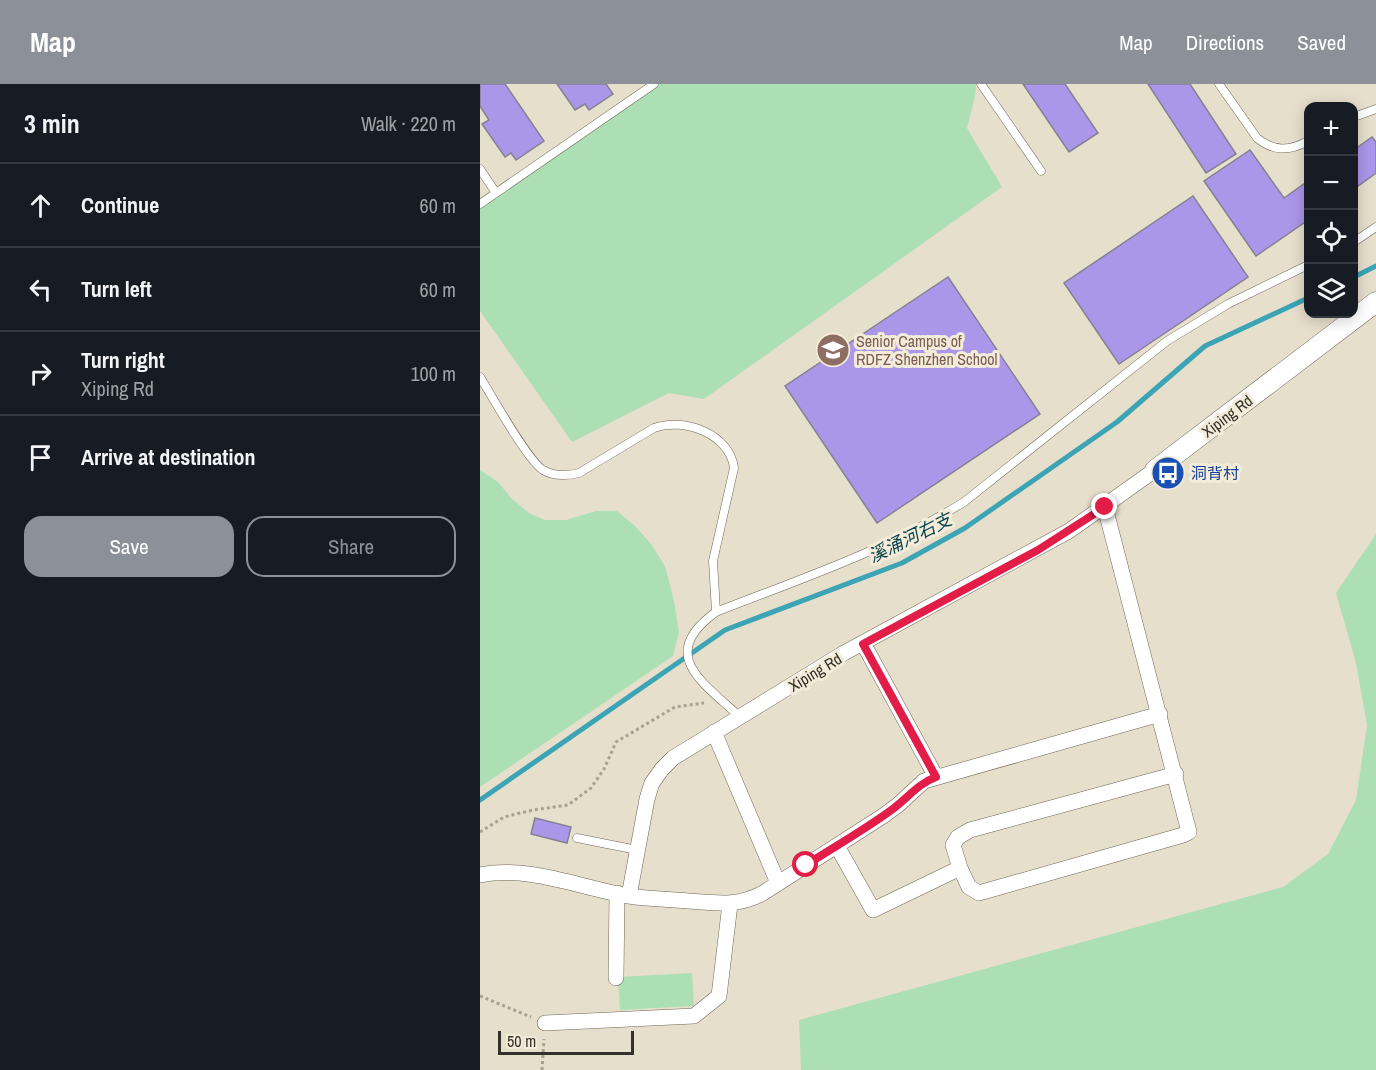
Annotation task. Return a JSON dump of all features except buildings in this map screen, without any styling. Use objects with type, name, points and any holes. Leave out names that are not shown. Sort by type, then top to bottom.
[{"type":"street","name":"Xiping Rd","points":[[616,978],[623,894],[637,850],[646,799],[652,783],[673,758],[739,716],[863,644],[1038,550],[1105,507],[1376,302]]},
{"type":"street","points":[[1105,507],[1176,774],[1190,829],[1187,834],[979,893],[969,887],[952,845],[957,837],[970,830],[1176,774]]},
{"type":"street","points":[[863,644],[936,777]]},
{"type":"street","points":[[480,874],[496,872],[520,874],[623,894],[730,904],[744,902],[837,846],[898,805],[924,781],[1160,714]]},
{"type":"street","points":[[714,732],[778,883]]},
{"type":"street","points":[[837,846],[873,910],[960,868]]},
{"type":"street","points":[[545,1023],[694,1016],[719,996],[730,904]]},
{"type":"lane","points":[[480,204],[654,84]]},
{"type":"lane","points":[[981,84],[1041,171]]},
{"type":"lane","points":[[1219,84],[1257,138],[1265,145],[1275,149],[1286,149],[1304,142]]},
{"type":"lane","points":[[1358,115],[1376,109]]},
{"type":"lane","points":[[480,168],[496,193]]},
{"type":"lane","points":[[1358,239],[1376,226]]},
{"type":"lane","points":[[739,716],[693,671],[686,651],[689,637],[699,623],[716,612],[884,545],[928,524],[964,502],[1167,341],[1228,304],[1304,267]]},
{"type":"lane","points":[[480,377],[531,457],[542,469],[555,475],[568,476],[579,473],[654,428],[666,424],[679,424],[709,434],[727,448],[733,458],[734,468],[713,561],[716,612]]},
{"type":"lane","points":[[577,838],[637,850]]},
{"type":"path","points":[[480,832],[504,817],[568,805],[591,789],[604,769],[616,742],[675,707],[702,702],[711,706]]},
{"type":"path","points":[[480,996],[545,1023],[542,1070]]},
{"type":"green space","points":[[655,84],[976,84],[967,128],[1002,187],[704,399],[669,393],[572,442],[480,311],[480,201]]},
{"type":"green space","points":[[480,470],[498,482],[511,498],[529,513],[545,520],[566,520],[596,511],[617,511],[651,544],[665,566],[679,632],[673,656],[480,787]]},
{"type":"green space","points":[[1376,534],[1376,1070],[801,1070],[799,1020],[1283,887],[1328,854],[1356,800],[1367,725],[1356,663],[1336,593]]},
{"type":"green space","points":[[692,973],[694,1006],[620,1010],[618,977]]},
{"type":"waterway","name":"溪涌河右支","points":[[1358,275],[1376,266]]},
{"type":"waterway","name":"溪涌河右支","points":[[480,800],[725,630],[902,563],[965,528],[1117,422],[1205,346],[1304,300]]},
{"type":"place","name":"Senior Campus of RDFZ Shenzhen School","points":[[833,350]]},
{"type":"place","name":"洞背村","points":[[1168,473]]},
{"type":"route","points":[[806,865],[883,816],[924,781],[936,777],[863,644],[941,600],[1038,550],[1105,507]]}]
